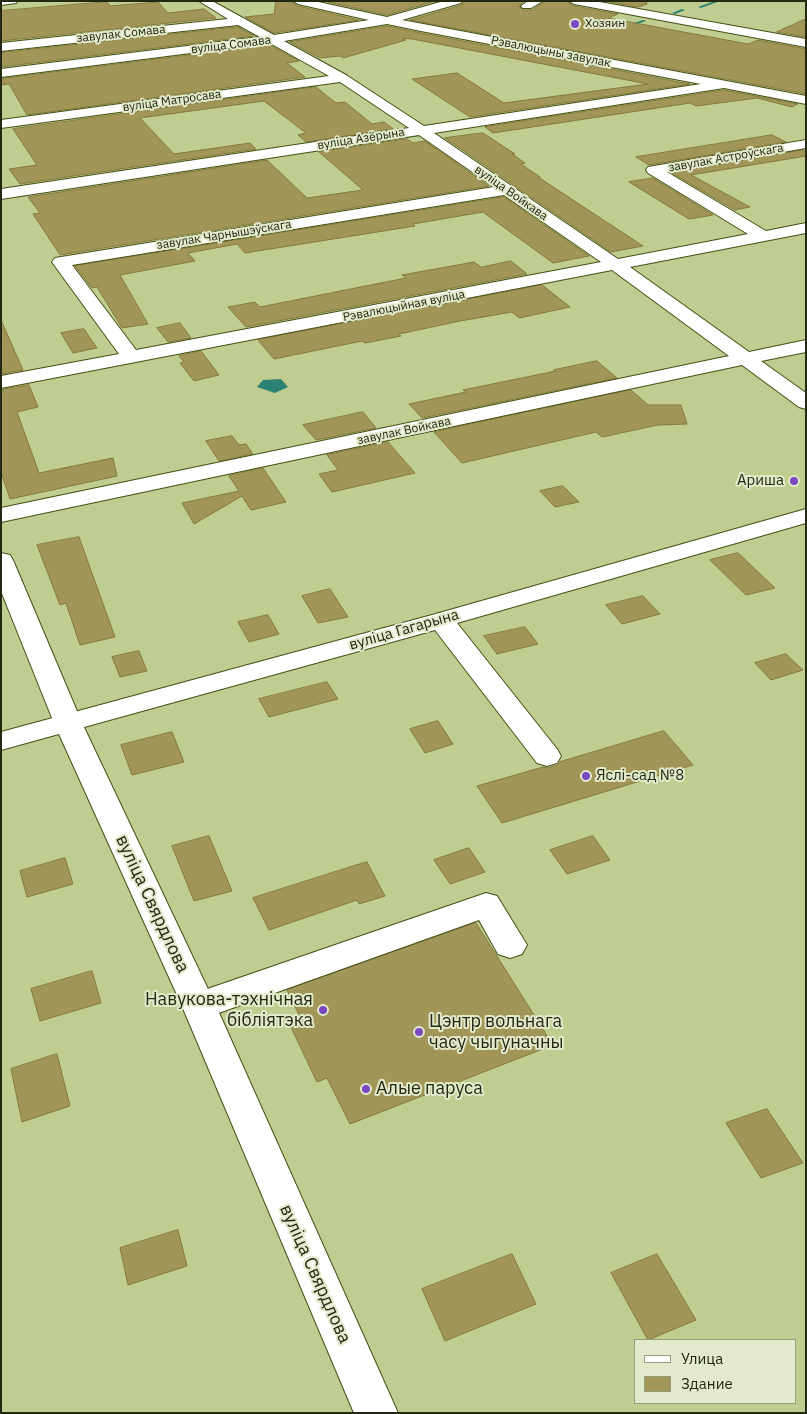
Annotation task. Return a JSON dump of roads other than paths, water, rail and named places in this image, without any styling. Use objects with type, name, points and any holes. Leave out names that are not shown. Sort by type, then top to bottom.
[{"type":"street","points":[[1,2],[12,1]]},
{"type":"street","name":"вуліца Войкава","points":[[204,1],[342,78],[421,130],[505,190],[616,265],[806,403]]},
{"type":"street","name":"Рэвалюцыны завулак","points":[[298,1],[421,28],[806,100]]},
{"type":"street","name":"вуліца Сомава","points":[[1,73],[273,40],[391,20],[457,1]]},
{"type":"street","points":[[528,6],[538,1]]},
{"type":"street","points":[[574,1],[806,43]]},
{"type":"street","name":"завулак Сомава","points":[[1,47],[241,20]]},
{"type":"street","name":"вуліца Матросава","points":[[1,124],[342,78]]},
{"type":"street","name":"вуліца Азёрына","points":[[1,194],[722,84]]},
{"type":"street","name":"завулак Астроўскага","points":[[763,236],[653,170],[806,144]]},
{"type":"street","name":"завулак Чарнышэўскага","points":[[132,358],[61,262],[505,190]]},
{"type":"street","name":"Рэвалюцыйная вуліца","points":[[1,382],[806,228]]},
{"type":"street","name":"завулак Войкава","points":[[1,515],[806,346]]},
{"type":"street","name":"вуліца Гагарына","points":[[1,741],[441,620],[806,516]]},
{"type":"street","name":"вуліца Свярдлова","points":[[1,560],[68,723],[199,1006],[376,1413]]},
{"type":"street","points":[[441,620],[547,756]]},
{"type":"street","points":[[199,1006],[486,905],[510,945]]},
{"type":"water","points":[[281,379],[288,387],[275,393],[257,387],[263,380]]},
{"type":"waterway","points":[[700,7],[719,1]]},
{"type":"waterway","points":[[674,13],[683,10]]},
{"type":"waterway","points":[[627,26],[644,21]]},
{"type":"waterway","points":[[380,141],[418,135]]},
{"type":"place","name":"Хозяин","points":[[575,24]]},
{"type":"place","name":"Ариша","points":[[794,481]]},
{"type":"place","name":"Яслі-сад №8","points":[[586,776]]},
{"type":"place","name":"Навукова-тэхнічная бібліятэка","points":[[323,1010]]},
{"type":"place","name":"Цэнтр вольнага часу чыгуначны","points":[[419,1032]]},
{"type":"place","name":"Алые паруса","points":[[366,1089]]}]
